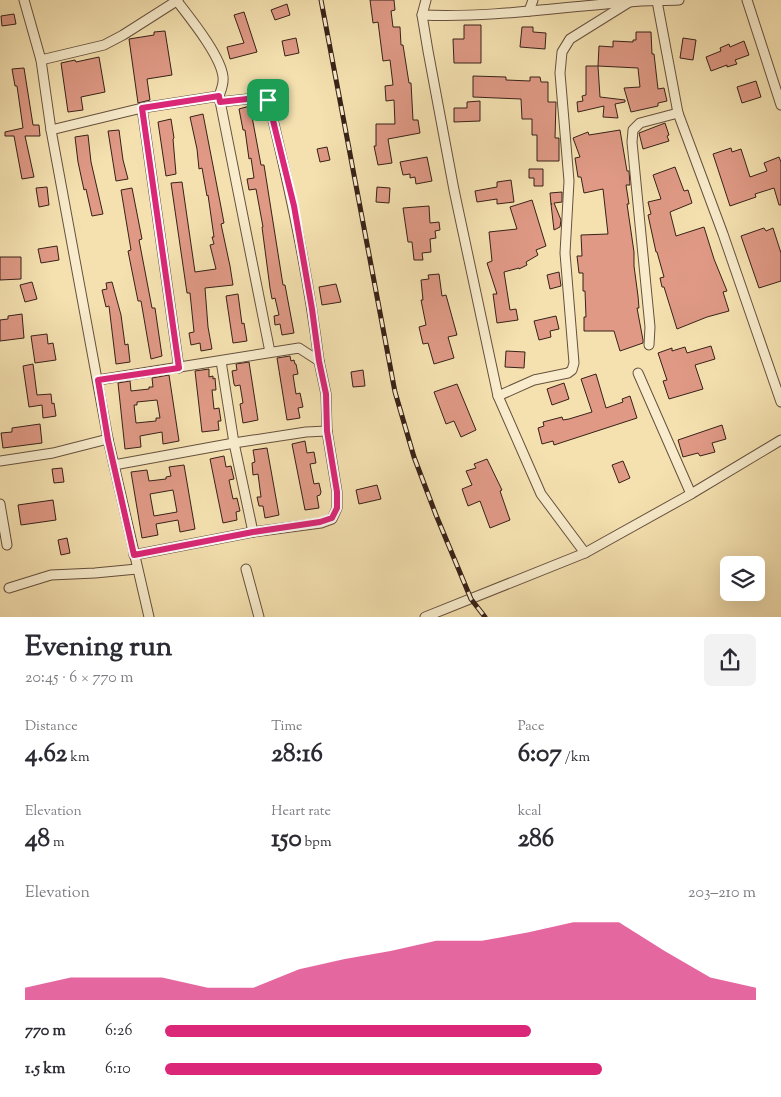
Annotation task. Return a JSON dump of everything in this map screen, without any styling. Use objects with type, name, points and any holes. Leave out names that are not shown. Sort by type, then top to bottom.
[{"type":"street","points":[[24,0],[41,60],[51,130],[108,440],[149,617]]},
{"type":"street","points":[[426,0],[422,15],[454,190],[498,396],[542,494],[585,553]]},
{"type":"street","points":[[530,12],[533,0]]},
{"type":"street","points":[[422,15],[453,16],[530,12],[630,1],[679,0]]},
{"type":"street","points":[[747,0],[781,105]]},
{"type":"street","points":[[41,60],[104,45],[123,35],[173,1],[201,32],[223,76],[220,99],[270,352]]},
{"type":"street","points":[[498,396],[534,380],[568,373],[572,370],[574,364],[571,308],[565,253],[569,181],[560,73],[562,52],[570,39],[630,1]]},
{"type":"street","points":[[657,1],[678,113],[723,234],[781,402]]},
{"type":"street","points":[[51,130],[142,108],[220,99],[266,97],[294,206],[326,394],[327,431],[337,492],[337,508],[332,518],[320,522],[253,532],[134,555]]},
{"type":"street","points":[[142,108],[179,368]]},
{"type":"street","points":[[649,345],[650,327],[632,142],[633,130],[640,124],[678,113]]},
{"type":"street","points":[[98,380],[299,348],[319,361]]},
{"type":"street","points":[[221,361],[234,443],[253,532]]},
{"type":"street","points":[[638,373],[691,494]]},
{"type":"street","points":[[114,465],[234,443],[306,432],[327,431]]},
{"type":"street","points":[[0,461],[53,453],[108,440]]},
{"type":"street","points":[[425,617],[585,553],[691,494],[781,440]]},
{"type":"street","points":[[0,504],[7,545]]},
{"type":"street","points":[[10,588],[51,575],[95,574],[137,569]]},
{"type":"street","points":[[246,569],[259,617]]},
{"type":"building","points":[[370,0],[394,0],[395,10],[391,11],[393,27],[400,27],[401,45],[403,45],[409,83],[411,83],[413,120],[418,120],[420,133],[388,139],[392,163],[378,165],[374,146],[376,146],[376,124],[395,124],[394,100],[386,101],[385,86],[393,85],[390,60],[383,61],[378,22],[373,23]]},
{"type":"building","points":[[287,4],[290,15],[275,20],[271,10]]},
{"type":"building","points":[[244,12],[257,52],[230,59],[227,47],[244,43],[234,15]]},
{"type":"building","points":[[14,14],[16,24],[2,26],[1,16]]},
{"type":"building","points":[[464,25],[481,25],[481,63],[454,63],[453,39],[464,39]]},
{"type":"building","points":[[522,27],[533,27],[533,32],[546,33],[545,49],[520,47]]},
{"type":"building","points":[[165,31],[172,75],[147,79],[150,100],[138,103],[129,39],[154,35],[154,32]]},
{"type":"building","points":[[636,32],[651,32],[652,54],[654,54],[658,89],[664,88],[667,101],[658,103],[658,106],[631,112],[624,88],[640,87],[638,68],[598,66],[599,46],[613,47],[613,41],[633,42],[633,40],[636,40]]},
{"type":"building","points":[[296,38],[299,53],[285,56],[282,41]]},
{"type":"building","points":[[683,38],[696,40],[693,60],[680,58]]},
{"type":"building","points":[[744,41],[749,55],[735,60],[737,64],[727,67],[727,65],[711,71],[706,57],[721,51],[720,48],[729,44],[730,47]]},
{"type":"building","points":[[99,57],[105,92],[81,97],[83,110],[68,112],[61,63]]},
{"type":"building","points":[[586,66],[598,66],[600,97],[625,100],[625,102],[615,104],[618,118],[603,117],[604,106],[578,112],[577,102],[583,101],[582,96],[586,95]]},
{"type":"building","points":[[24,68],[33,125],[39,125],[40,136],[25,136],[34,177],[22,179],[14,136],[5,136],[5,132],[23,128],[17,86],[15,86],[12,69]]},
{"type":"building","points":[[473,76],[506,77],[506,80],[530,81],[530,77],[540,77],[541,82],[548,82],[548,102],[556,102],[555,138],[559,138],[559,161],[537,161],[537,135],[532,135],[532,119],[522,119],[521,99],[473,97]]},
{"type":"building","points":[[756,81],[761,97],[742,103],[737,87]]},
{"type":"building","points":[[480,101],[480,121],[454,122],[454,108],[467,108],[467,102]]},
{"type":"building","points":[[250,106],[261,165],[264,165],[283,285],[285,285],[294,333],[282,335],[280,324],[275,325],[274,316],[279,315],[275,298],[272,299],[256,189],[249,190],[247,179],[254,178],[239,109]]},
{"type":"building","points":[[203,114],[224,223],[221,224],[233,285],[205,288],[212,349],[201,351],[200,343],[191,345],[189,333],[194,332],[190,293],[187,293],[171,183],[182,182],[195,272],[216,269],[210,245],[214,244],[212,237],[214,237],[208,195],[202,168],[199,169],[190,117]]},
{"type":"building","points":[[171,119],[176,174],[166,176],[158,122]]},
{"type":"building","points":[[665,123],[669,141],[643,149],[639,133]]},
{"type":"building","points":[[119,130],[128,179],[116,181],[108,131]]},
{"type":"building","points":[[620,130],[627,171],[629,171],[630,185],[626,185],[629,204],[627,204],[634,252],[639,308],[637,308],[643,343],[620,351],[614,331],[584,331],[584,317],[586,317],[585,291],[583,291],[583,273],[579,273],[577,256],[582,256],[581,235],[608,234],[603,189],[584,193],[581,177],[578,177],[575,158],[580,157],[573,138],[588,132],[589,135]]},
{"type":"building","points":[[88,135],[91,162],[103,214],[92,216],[86,189],[84,190],[75,137]]},
{"type":"building","points":[[327,147],[330,160],[320,162],[317,149]]},
{"type":"building","points":[[731,148],[732,152],[741,149],[750,177],[767,171],[764,163],[779,157],[781,162],[781,205],[779,205],[774,188],[755,194],[756,197],[730,206],[713,154]]},
{"type":"building","points":[[427,157],[432,181],[416,184],[415,177],[410,178],[410,174],[403,175],[400,162]]},
{"type":"building","points":[[675,167],[684,191],[688,190],[692,203],[670,212],[676,236],[704,227],[727,291],[723,292],[729,311],[707,317],[677,329],[664,287],[662,287],[660,278],[664,277],[648,215],[651,214],[648,202],[661,199],[653,175]]},
{"type":"building","points":[[529,169],[543,169],[543,186],[534,186],[534,178],[529,178]]},
{"type":"building","points":[[511,180],[514,202],[497,204],[497,199],[477,202],[475,191],[497,187],[497,182]]},
{"type":"building","points":[[47,187],[49,205],[39,207],[36,188]]},
{"type":"building","points":[[377,187],[390,188],[389,203],[376,202]]},
{"type":"building","points":[[132,188],[142,239],[139,240],[152,308],[155,308],[162,356],[151,359],[141,301],[138,301],[128,251],[131,250],[121,190]]},
{"type":"building","points":[[562,192],[562,202],[554,203],[561,220],[560,227],[554,230],[550,193]]},
{"type":"building","points":[[532,200],[546,246],[536,250],[538,255],[526,262],[527,265],[504,272],[510,310],[516,309],[518,320],[497,323],[493,294],[497,294],[487,263],[492,261],[489,232],[517,229],[510,207]]},
{"type":"building","points":[[429,206],[430,223],[439,222],[440,230],[435,231],[436,238],[430,239],[431,252],[422,253],[423,260],[414,260],[412,242],[408,242],[403,208]]},
{"type":"building","points":[[764,228],[766,231],[773,228],[781,253],[781,281],[759,288],[741,236]]},
{"type":"building","points":[[57,246],[59,260],[41,263],[38,249]]},
{"type":"building","points":[[0,257],[21,257],[21,279],[0,280]]},
{"type":"building","points":[[559,272],[561,286],[550,289],[547,275]]},
{"type":"building","points":[[439,274],[442,296],[446,295],[457,335],[448,337],[454,358],[434,364],[428,343],[423,344],[419,327],[426,325],[421,300],[423,300],[421,280],[429,279],[428,275]]},
{"type":"building","points":[[32,282],[37,299],[25,302],[20,285]]},
{"type":"building","points":[[112,282],[121,315],[125,345],[128,344],[130,362],[116,364],[109,306],[106,307],[102,290],[107,289],[106,283]]},
{"type":"building","points":[[336,284],[341,302],[322,305],[319,287]]},
{"type":"building","points":[[238,294],[242,324],[244,323],[247,341],[233,343],[226,296]]},
{"type":"building","points":[[22,314],[24,338],[0,341],[0,320],[8,319],[8,316]]},
{"type":"building","points":[[556,316],[559,329],[550,331],[551,337],[539,340],[534,321]]},
{"type":"building","points":[[47,334],[48,344],[53,343],[56,360],[35,363],[31,336]]},
{"type":"building","points":[[711,346],[715,359],[695,365],[703,389],[669,399],[663,381],[667,380],[658,353],[672,348],[672,351],[685,347],[687,353]]},
{"type":"building","points":[[506,351],[525,352],[524,368],[505,367]]},
{"type":"building","points":[[290,356],[291,361],[294,360],[296,364],[298,374],[293,375],[296,394],[300,393],[303,407],[298,408],[300,418],[287,420],[277,358]]},
{"type":"building","points":[[249,362],[258,420],[243,423],[240,404],[243,403],[240,385],[235,386],[232,371],[237,370],[236,364]]},
{"type":"building","points":[[33,364],[37,395],[51,394],[56,416],[43,418],[42,405],[29,407],[23,366]]},
{"type":"building","points":[[209,369],[209,377],[213,376],[213,379],[215,378],[216,390],[212,390],[214,409],[219,408],[221,421],[218,421],[219,430],[202,432],[195,371]]},
{"type":"building","points":[[363,370],[365,386],[353,387],[351,372]]},
{"type":"building","points":[[596,374],[606,408],[623,402],[622,399],[630,396],[637,418],[554,445],[553,441],[542,444],[538,428],[544,426],[543,422],[562,417],[563,420],[569,419],[592,412],[581,379]]},
{"type":"building","points":[[169,375],[179,441],[163,444],[162,432],[140,436],[141,447],[125,449],[118,383],[130,381],[131,391],[149,389],[149,387],[153,387],[152,378]],"holes":[[[157,400],[160,418],[156,418],[156,421],[136,423],[134,405],[137,405],[137,402]]]},
{"type":"building","points":[[564,383],[569,399],[552,405],[547,389]]},
{"type":"building","points":[[457,384],[476,430],[461,437],[454,421],[446,424],[434,392]]},
{"type":"building","points":[[40,424],[42,443],[3,448],[1,433],[12,432],[12,428]]},
{"type":"building","points":[[722,425],[726,439],[712,443],[715,452],[700,456],[698,453],[683,457],[678,440]]},
{"type":"building","points":[[305,441],[307,453],[314,452],[316,463],[310,464],[314,484],[319,483],[321,492],[317,496],[319,508],[305,510],[292,444]]},
{"type":"building","points":[[267,448],[279,515],[265,518],[263,506],[259,506],[257,497],[261,497],[258,474],[253,475],[252,463],[255,462],[253,450]]},
{"type":"building","points":[[224,456],[226,467],[231,466],[234,479],[229,480],[233,499],[237,498],[240,511],[236,512],[237,520],[223,523],[210,459]]},
{"type":"building","points":[[487,459],[502,490],[500,491],[510,520],[490,528],[480,501],[468,506],[462,489],[472,485],[466,471],[476,468],[474,464]]},
{"type":"building","points":[[623,461],[630,478],[619,483],[612,465]]},
{"type":"building","points":[[184,465],[195,529],[180,532],[178,520],[156,524],[158,535],[142,538],[131,472],[147,470],[149,481],[166,479],[166,477],[171,476],[169,467]],"holes":[[[173,490],[177,512],[154,516],[150,494]]]},
{"type":"building","points":[[62,468],[64,482],[54,483],[52,469]]},
{"type":"building","points":[[377,485],[381,499],[359,504],[356,490]]},
{"type":"building","points":[[53,500],[56,520],[21,525],[18,505]]},
{"type":"building","points":[[67,538],[70,553],[61,555],[58,540]]},
{"type":"railway","points":[[321,0],[395,392],[414,457],[436,515],[471,599],[485,617]]},
{"type":"route","points":[[219,96],[220,102],[259,97],[266,97],[268,100],[294,206],[312,309],[319,361],[326,394],[327,431],[337,492],[337,508],[332,518],[320,522],[253,532],[134,555],[108,440],[98,380],[179,368],[142,108],[219,96]]}]
